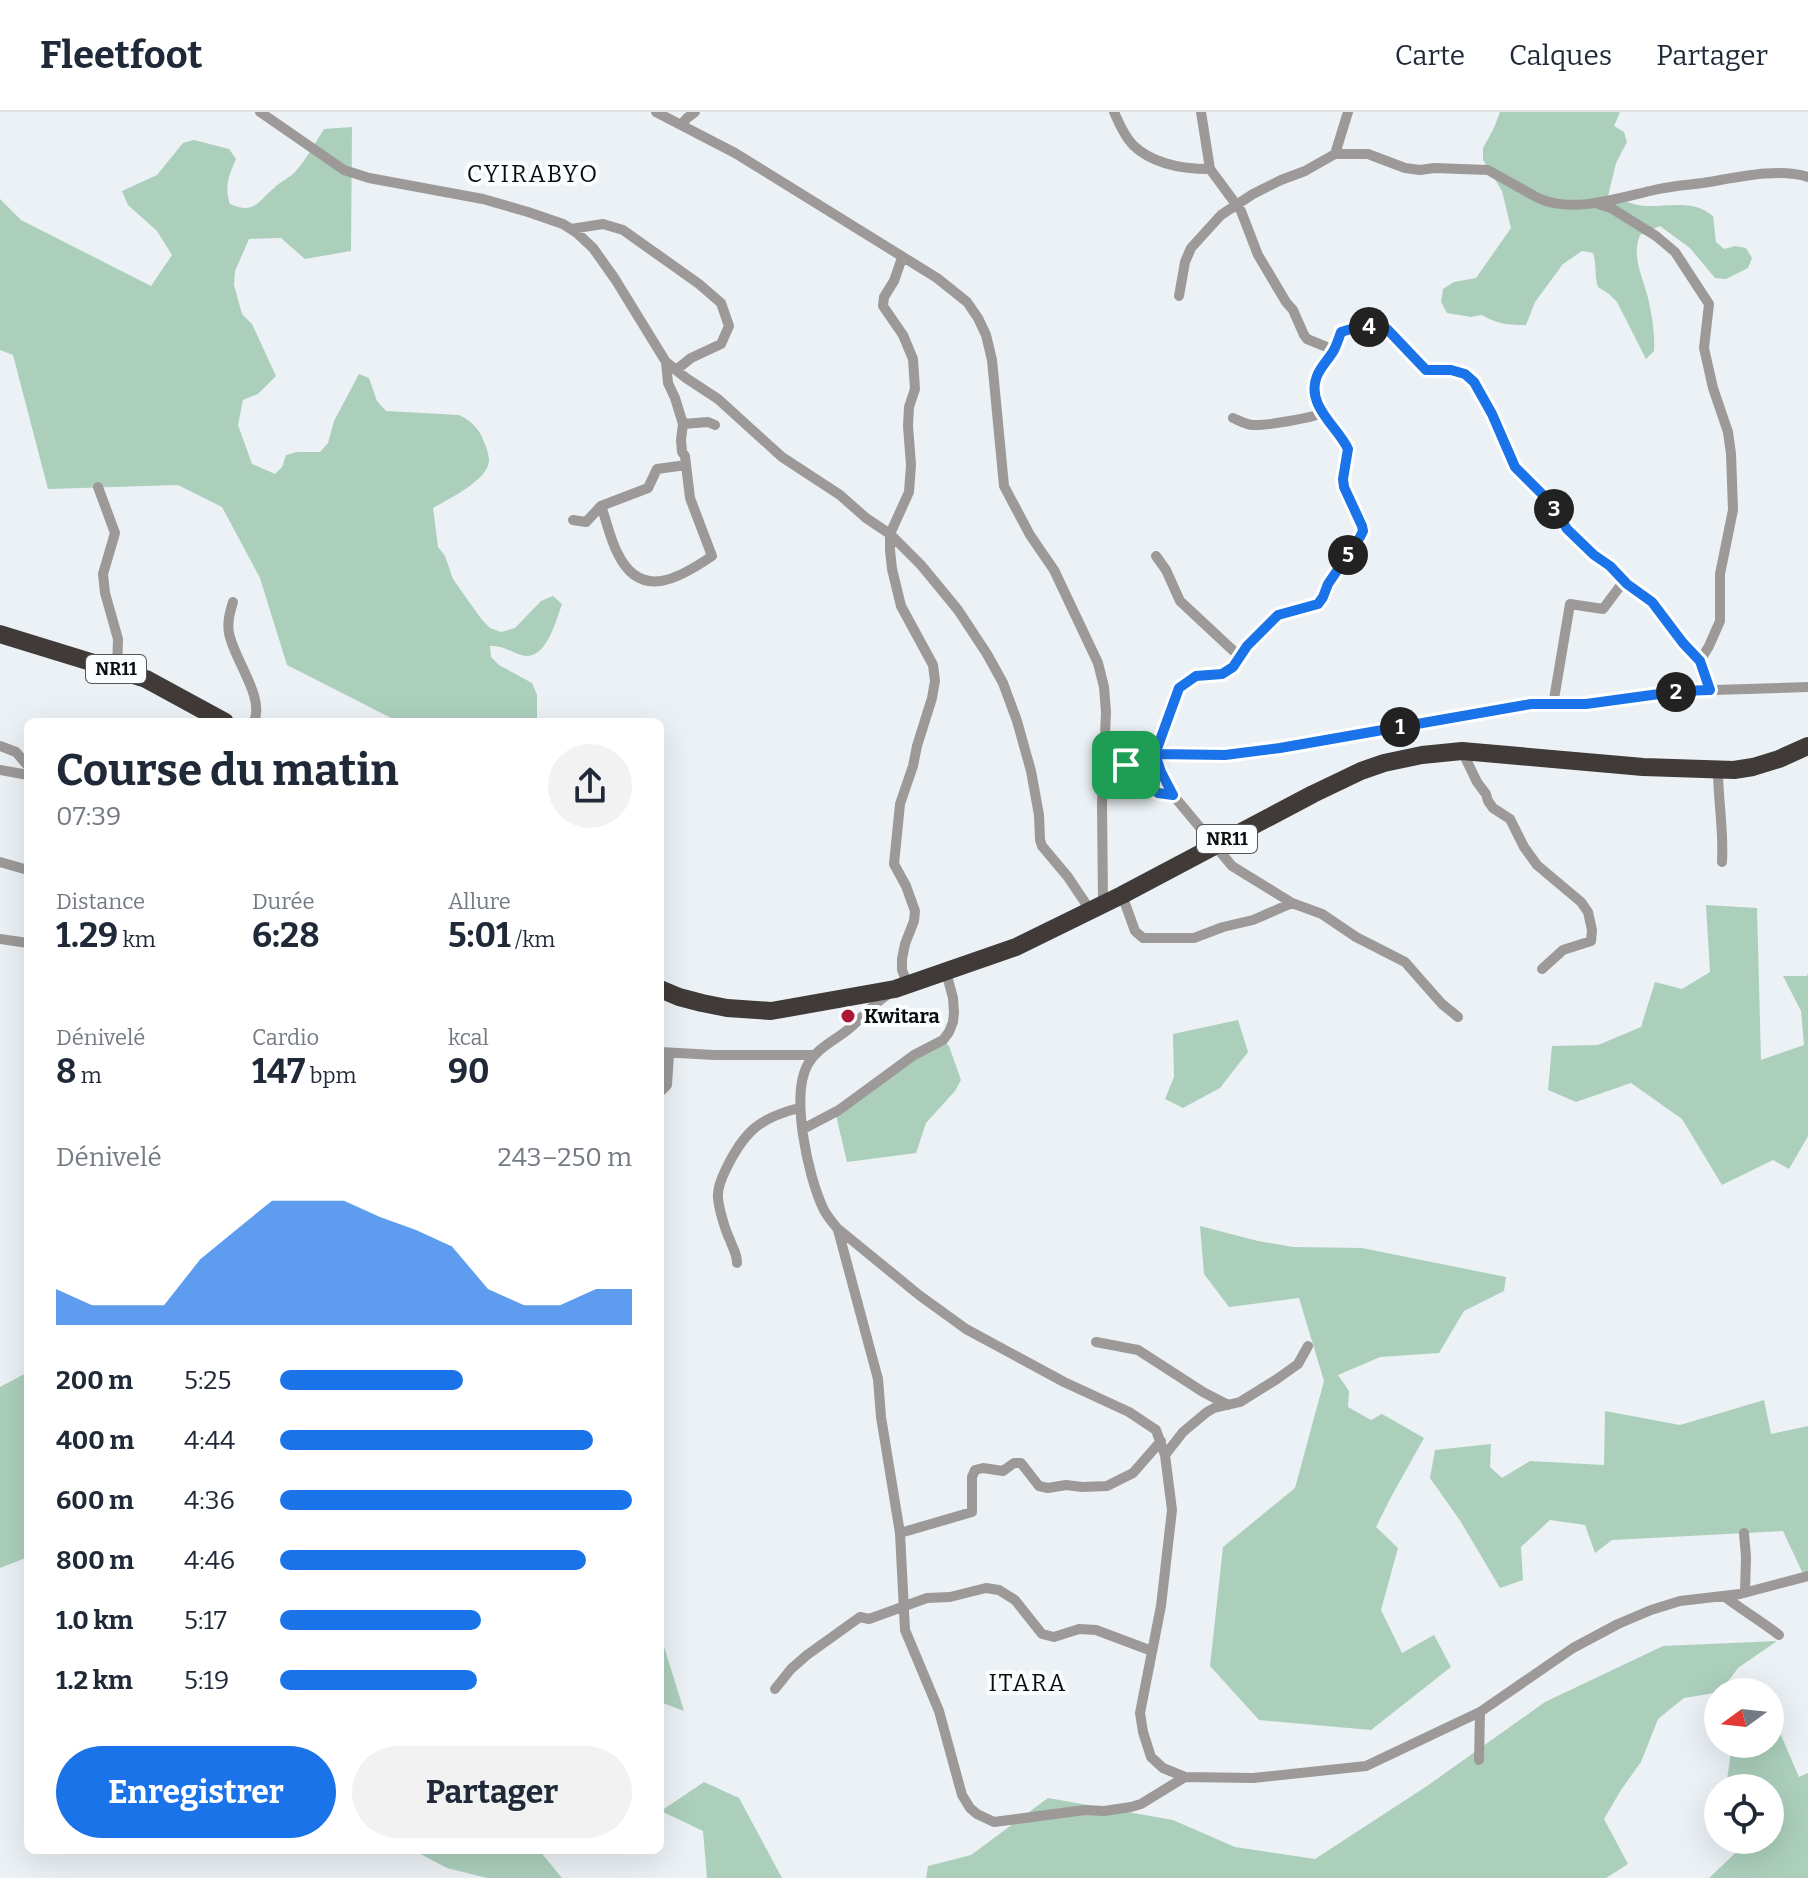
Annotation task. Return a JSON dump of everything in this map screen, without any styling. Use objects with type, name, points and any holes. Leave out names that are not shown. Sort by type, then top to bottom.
[{"type":"highway","name":"NR11","points":[[5,639],[146,679],[218,718]]},
{"type":"highway","name":"NR11","points":[[664,991],[727,1008],[771,1011],[901,987],[1016,947],[1361,771],[1384,763],[1462,751],[1643,767],[1718,770],[1766,764],[1808,746]]},
{"type":"street","points":[[260,112],[344,170],[428,190],[483,199],[528,212],[571,229],[593,248],[666,362],[718,399],[782,457],[840,495],[890,534],[921,565],[958,610],[1003,683],[1017,721],[1035,792],[1042,846],[1097,906]]},
{"type":"street","points":[[656,112],[735,153],[937,278],[959,295],[978,318],[992,360],[1004,486],[1030,535],[1054,570],[1098,663],[1104,687],[1097,906]]},
{"type":"street","points":[[681,125],[695,112]]},
{"type":"street","points":[[1114,112],[1132,144],[1147,155],[1175,167],[1210,169]]},
{"type":"street","points":[[1201,112],[1210,169],[1236,204],[1258,255],[1293,310],[1307,339],[1334,350]]},
{"type":"street","points":[[1335,154],[1348,112]]},
{"type":"street","points":[[1179,296],[1185,262],[1191,248],[1211,224],[1236,204],[1335,154],[1368,154],[1405,168],[1420,170],[1488,170],[1546,202],[1578,204],[1755,175],[1786,173],[1808,177]]},
{"type":"street","points":[[1597,203],[1611,208],[1656,236],[1675,252],[1709,304],[1704,348],[1728,432],[1733,510],[1721,561],[1720,621],[1700,661]]},
{"type":"street","points":[[571,229],[603,224],[623,230],[721,303],[729,326],[721,344],[691,358],[676,370]]},
{"type":"street","points":[[902,258],[883,306],[903,335],[913,359],[915,389],[909,407],[909,492],[890,534],[892,569],[901,606],[933,665],[935,681],[900,804],[894,864],[915,911],[914,921],[902,959],[901,987],[876,1002],[847,1031],[814,1055],[804,1074],[799,1108],[817,1193],[824,1211],[837,1228],[966,1329],[1064,1382],[1129,1412],[1156,1430],[1165,1455],[1172,1510],[1161,1606],[1140,1713],[1151,1757],[1163,1768],[1185,1777],[1253,1778],[1366,1766],[1480,1712],[1573,1648],[1618,1624],[1680,1601],[1745,1592],[1808,1576]]},
{"type":"street","points":[[1458,1017],[1442,1004],[1405,962],[1356,937],[1322,914],[1292,903],[1232,866],[1173,795],[1155,754],[1179,688],[1196,676],[1222,674],[1233,667],[1247,646],[1278,615],[1318,604],[1363,531],[1344,487],[1348,454],[1346,445],[1323,413],[1314,384],[1341,332],[1361,326],[1387,329],[1426,370],[1451,370],[1465,374],[1474,382],[1515,467],[1551,503],[1567,529],[1652,602],[1700,661],[1710,690]]},
{"type":"street","points":[[601,506],[618,555],[629,570],[645,581],[657,582],[677,577],[712,556],[690,498],[681,440],[683,424],[668,383],[666,362]]},
{"type":"street","points":[[1233,418],[1256,426],[1312,418],[1323,413]]},
{"type":"street","points":[[683,424],[708,422],[715,425]]},
{"type":"street","points":[[573,520],[586,522],[601,506],[648,488],[657,469],[686,465]]},
{"type":"street","points":[[98,487],[115,533],[103,574],[118,639],[117,670]]},
{"type":"street","points":[[1156,556],[1180,601],[1240,657]]},
{"type":"street","points":[[1553,705],[1570,604],[1603,609],[1624,581]]},
{"type":"street","points":[[233,602],[229,634],[255,697],[256,718]]},
{"type":"street","points":[[1126,765],[1155,754],[1225,755],[1280,748],[1531,704],[1586,704],[1681,691],[1808,687]]},
{"type":"street","points":[[0,746],[16,752],[24,761]]},
{"type":"street","points":[[1104,746],[1114,750],[1158,793],[1173,795]]},
{"type":"street","points":[[1462,751],[1488,801],[1510,819],[1537,865],[1581,902],[1588,912],[1591,941],[1563,950],[1542,969]]},
{"type":"street","points":[[0,770],[24,774]]},
{"type":"street","points":[[1718,770],[1722,862]]},
{"type":"street","points":[[0,862],[24,869]]},
{"type":"street","points":[[1122,895],[1135,931],[1143,938],[1194,938],[1253,920],[1292,903]]},
{"type":"street","points":[[0,939],[24,942]]},
{"type":"street","points":[[803,1129],[839,1110],[914,1055],[943,1040],[949,1032],[954,1013],[946,972]]},
{"type":"street","points":[[664,1088],[667,1085],[664,1053],[814,1055]]},
{"type":"street","points":[[737,1263],[718,1195],[722,1177],[748,1133],[770,1117],[799,1108]]},
{"type":"street","points":[[837,1228],[878,1379],[881,1417],[900,1533],[905,1630],[939,1711],[962,1795],[970,1808],[994,1822],[1085,1810],[1104,1811],[1141,1804],[1185,1777]]},
{"type":"street","points":[[1096,1342],[1138,1350],[1228,1405]]},
{"type":"street","points":[[1165,1455],[1183,1432],[1207,1412],[1240,1402],[1298,1364],[1308,1346]]},
{"type":"street","points":[[900,1533],[972,1512],[972,1477],[975,1470],[1003,1471],[1014,1463],[1021,1463],[1039,1486],[1107,1486],[1133,1473],[1161,1441]]},
{"type":"street","points":[[1744,1533],[1745,1592]]},
{"type":"street","points":[[775,1689],[807,1655],[860,1617],[869,1619],[927,1598],[950,1597],[986,1588],[999,1590],[1015,1600],[1042,1634],[1054,1637],[1079,1629],[1096,1630],[1152,1651]]},
{"type":"street","points":[[1724,1596],[1779,1635]]},
{"type":"street","points":[[1479,1760],[1480,1712]]},
{"type":"green space","points":[[1500,112],[1620,112],[1614,126],[1624,132],[1627,142],[1616,163],[1608,196],[1640,205],[1689,206],[1705,211],[1713,216],[1716,242],[1724,249],[1735,246],[1746,248],[1752,258],[1748,268],[1726,279],[1715,278],[1690,248],[1660,226],[1640,235],[1637,259],[1654,338],[1654,351],[1646,359],[1617,302],[1598,287],[1593,253],[1582,251],[1563,264],[1535,302],[1526,325],[1503,323],[1482,315],[1471,317],[1447,313],[1441,302],[1443,289],[1454,282],[1476,278],[1511,228],[1502,191],[1483,160],[1483,148]]},
{"type":"green space","points":[[352,127],[351,251],[305,259],[281,238],[249,239],[235,271],[234,285],[242,314],[252,324],[276,376],[258,394],[243,400],[238,425],[252,464],[275,474],[282,467],[286,455],[320,452],[328,443],[334,421],[359,374],[369,378],[377,401],[386,411],[459,415],[474,426],[487,451],[487,467],[475,482],[433,508],[438,547],[445,556],[453,579],[490,628],[501,632],[515,628],[541,601],[553,596],[562,604],[549,638],[537,653],[521,655],[490,646],[491,657],[499,665],[532,683],[537,695],[537,718],[391,718],[287,665],[260,578],[222,507],[178,485],[48,489],[13,355],[0,350],[0,199],[21,220],[151,286],[172,255],[157,231],[128,205],[122,191],[157,175],[183,143],[194,140],[229,149],[236,159],[228,181],[230,204],[251,207],[295,172],[324,129]]},
{"type":"green space","points":[[1706,905],[1757,908],[1761,1060],[1804,1045],[1801,1011],[1783,976],[1807,976],[1808,973],[1808,1136],[1789,1169],[1773,1160],[1722,1185],[1682,1119],[1631,1083],[1576,1102],[1548,1090],[1552,1046],[1598,1045],[1641,1027],[1655,982],[1682,989],[1710,972]]},
{"type":"green space","points":[[1238,1020],[1248,1052],[1220,1088],[1183,1108],[1165,1099],[1174,1077],[1173,1034]]},
{"type":"green space","points":[[943,1040],[949,1046],[961,1080],[926,1123],[916,1153],[847,1162],[835,1111]]},
{"type":"green space","points":[[1200,1226],[1293,1247],[1362,1248],[1506,1277],[1504,1291],[1464,1311],[1439,1353],[1380,1357],[1338,1375],[1349,1391],[1348,1407],[1371,1420],[1382,1414],[1424,1438],[1376,1527],[1398,1548],[1381,1610],[1402,1653],[1434,1635],[1451,1667],[1371,1730],[1259,1720],[1210,1666],[1223,1547],[1295,1488],[1324,1381],[1299,1298],[1229,1307],[1204,1274]]},
{"type":"green space","points":[[24,1374],[24,1559],[0,1568],[0,1387]]},
{"type":"green space","points":[[1764,1400],[1771,1434],[1808,1426],[1808,1576],[1805,1578],[1783,1531],[1612,1540],[1595,1553],[1585,1525],[1550,1520],[1521,1547],[1523,1580],[1500,1588],[1461,1522],[1430,1478],[1435,1450],[1491,1444],[1490,1467],[1502,1478],[1530,1461],[1604,1465],[1605,1411],[1680,1425]]},
{"type":"green space","points":[[1777,1641],[1738,1668],[1730,1678],[1704,1678],[1704,1695],[1684,1698],[1658,1719],[1641,1762],[1604,1819],[1628,1864],[1606,1878],[926,1878],[928,1866],[971,1855],[1048,1798],[1173,1820],[1235,1847],[1315,1859],[1427,1786],[1545,1702],[1663,1646]]},
{"type":"green space","points":[[664,1646],[684,1711],[664,1704]]},
{"type":"green space","points":[[1784,1742],[1799,1777],[1808,1773],[1808,1878],[1709,1878],[1734,1854],[1784,1854],[1784,1774],[1728,1774],[1730,1758],[1784,1758]]},
{"type":"green space","points":[[704,1782],[739,1798],[782,1878],[707,1878],[703,1831],[664,1812],[664,1809]]},
{"type":"green space","points":[[421,1854],[542,1854],[562,1878],[487,1878],[447,1868]]},
{"type":"place","name":"Kwitara","points":[[848,1016]]},
{"type":"district","name":"CYIRABYO","points":[[533,174]]},
{"type":"district","name":"ITARA","points":[[1028,1683]]},
{"type":"route","points":[[1126,765],[1155,754],[1225,755],[1280,748],[1531,704],[1586,704],[1710,690],[1700,661],[1652,602],[1627,584],[1567,529],[1551,503],[1515,467],[1474,382],[1465,374],[1451,370],[1426,370],[1387,329],[1361,326],[1341,332],[1314,384],[1317,401],[1327,421],[1348,449],[1344,487],[1362,526],[1360,537],[1318,604],[1278,615],[1247,646],[1233,667],[1222,674],[1196,676],[1179,688],[1155,754],[1173,795],[1158,793],[1126,765]]}]
